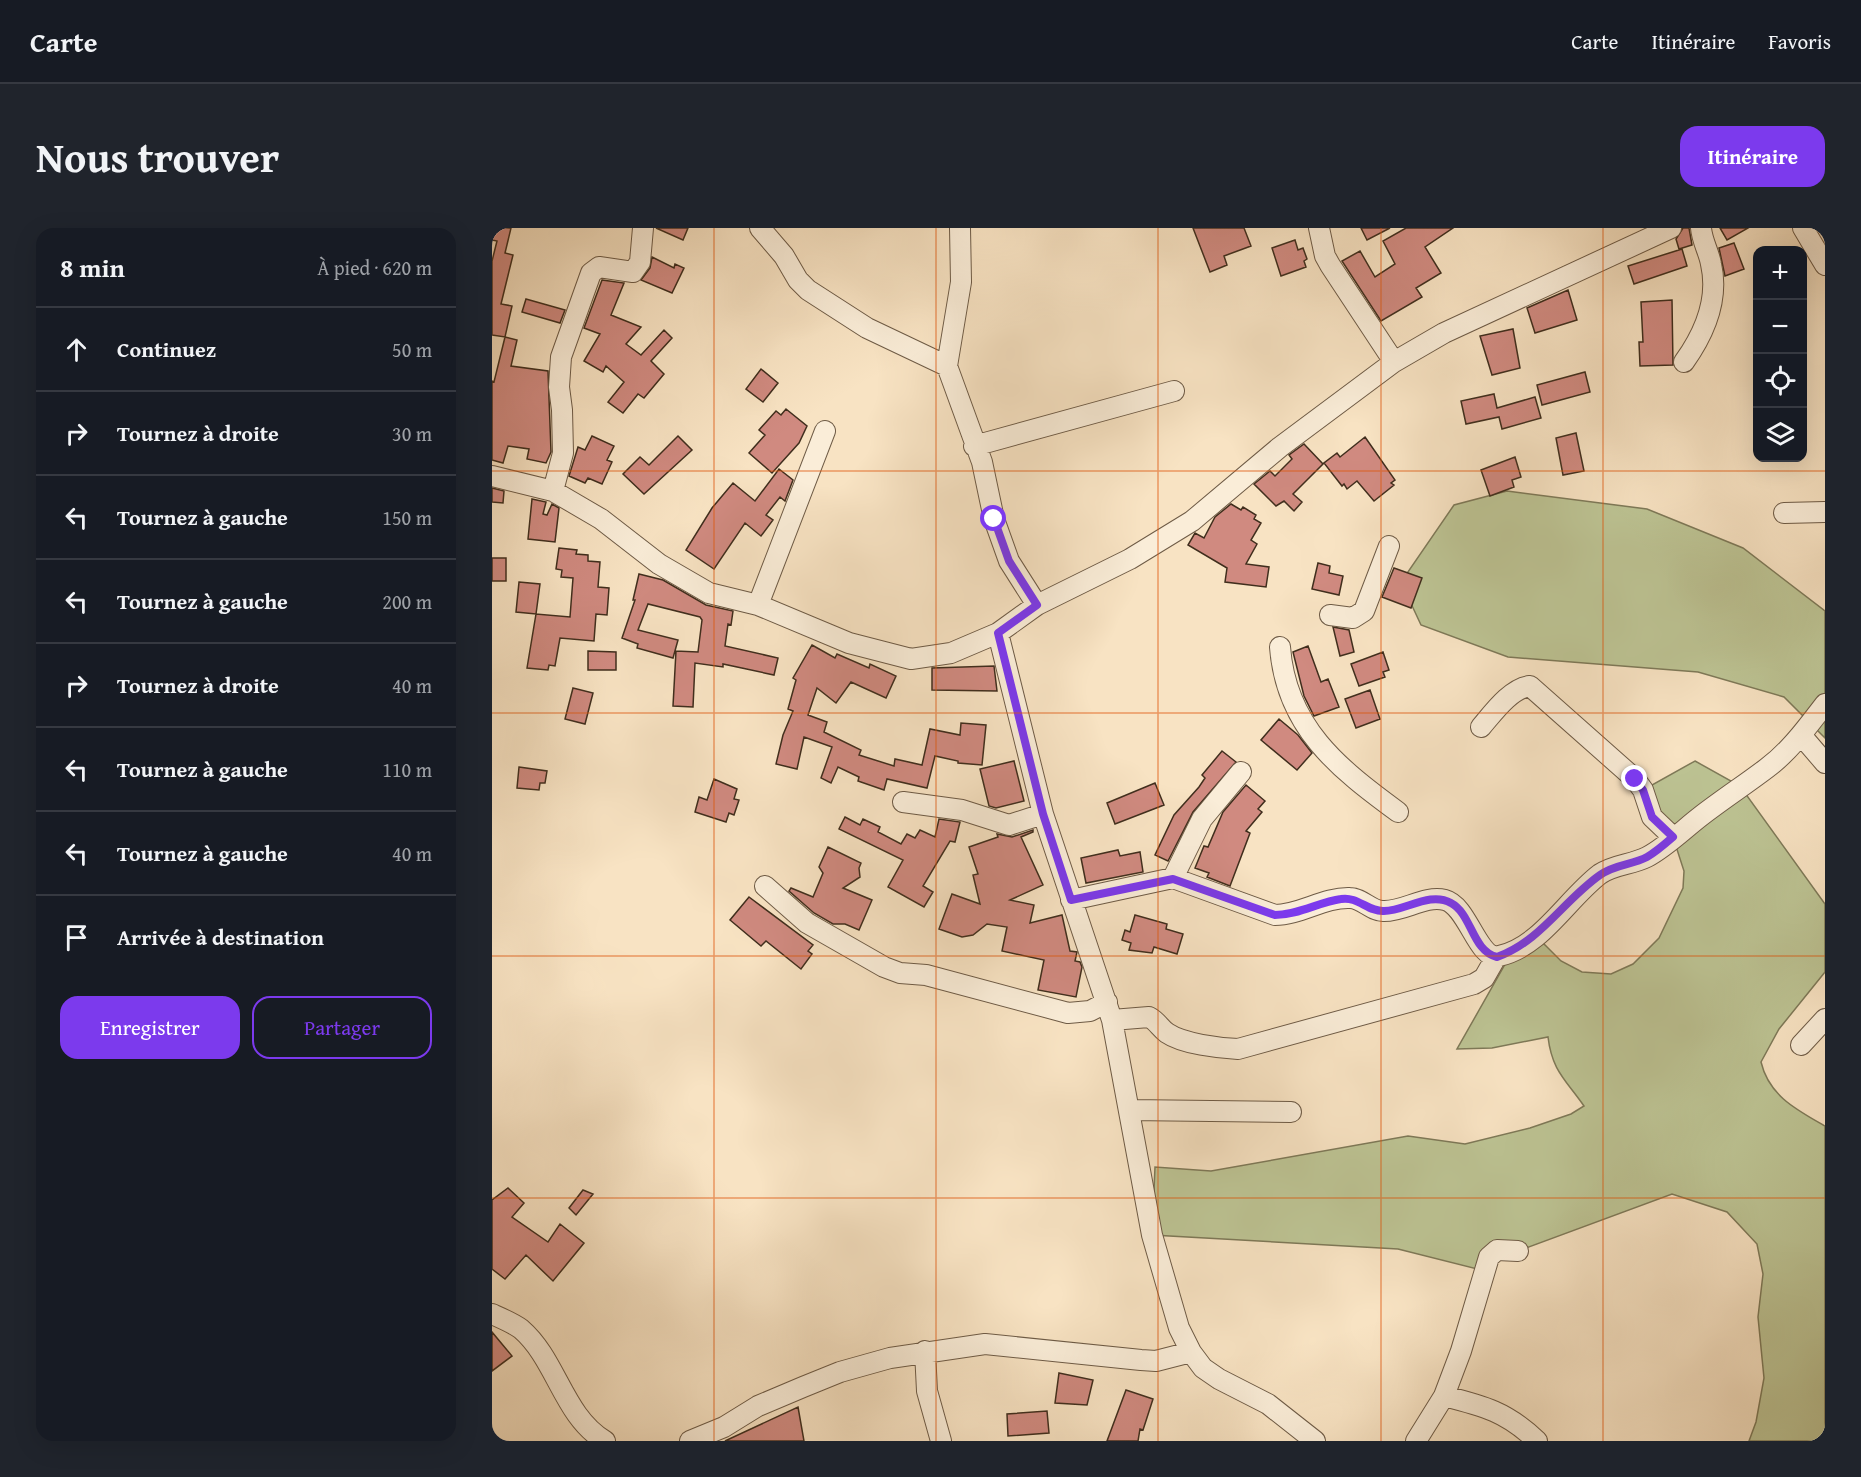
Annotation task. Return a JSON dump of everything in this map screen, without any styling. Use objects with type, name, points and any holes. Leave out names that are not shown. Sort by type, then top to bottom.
[{"type":"street","points":[[553,491],[563,453],[559,387],[561,357],[591,273],[599,267],[633,272],[640,262],[643,228]]},
{"type":"street","points":[[760,228],[808,290],[867,328],[946,366]]},
{"type":"street","points":[[960,228],[961,282],[946,366],[974,446],[982,462],[994,519],[1009,561],[1037,605]]},
{"type":"street","points":[[1319,228],[1330,265],[1394,362]]},
{"type":"street","points":[[492,476],[553,491],[601,519],[659,564],[709,593],[758,605],[849,643],[911,659],[951,653],[998,633],[1037,605],[1130,559],[1192,521],[1280,447],[1394,362],[1454,328],[1671,228]]},
{"type":"street","points":[[1684,362],[1704,328],[1712,292],[1711,265],[1701,228]]},
{"type":"street","points":[[1803,228],[1825,265]]},
{"type":"street","points":[[974,446],[1174,391]]},
{"type":"street","points":[[758,605],[825,431]]},
{"type":"street","points":[[1784,513],[1825,512]]},
{"type":"street","points":[[1330,615],[1353,618],[1364,611],[1389,546]]},
{"type":"street","points":[[998,633],[1043,814],[1109,1011],[1130,1110],[1152,1235],[1179,1328],[1191,1352],[1203,1368],[1219,1379],[1268,1404],[1315,1441]]},
{"type":"street","points":[[1280,647],[1282,674],[1301,719],[1324,751],[1350,777],[1398,812]]},
{"type":"street","points":[[1480,727],[1495,710],[1522,687],[1530,686],[1635,779],[1643,790],[1652,817],[1673,837]]},
{"type":"street","points":[[765,886],[807,923],[850,950],[900,973],[926,975],[1068,1013],[1109,1011],[1149,1017],[1168,1034],[1176,1037],[1218,1048],[1238,1049],[1474,984],[1484,978],[1497,957],[1512,952],[1536,936],[1602,873],[1617,865],[1647,857],[1740,786],[1769,767],[1801,735],[1825,704]]},
{"type":"street","points":[[1801,735],[1825,763]]},
{"type":"street","points":[[1173,879],[1202,819],[1241,772]]},
{"type":"street","points":[[903,802],[962,810],[1009,825],[1043,814]]},
{"type":"street","points":[[1071,900],[1173,879],[1275,915],[1285,915],[1341,898],[1353,898],[1382,911],[1425,901],[1445,900],[1461,911],[1483,949],[1497,957]]},
{"type":"street","points":[[1801,1045],[1825,1018]]},
{"type":"street","points":[[1130,1110],[1291,1112]]},
{"type":"street","points":[[1416,1441],[1444,1396],[1461,1351],[1489,1257],[1497,1250],[1518,1251]]},
{"type":"street","points":[[492,1314],[520,1328],[558,1381],[576,1415],[605,1441]]},
{"type":"street","points":[[690,1441],[723,1427],[758,1406],[840,1372],[890,1358],[985,1344],[1156,1360],[1191,1352]]},
{"type":"street","points":[[926,1352],[927,1391],[941,1441]]},
{"type":"street","points":[[1444,1396],[1492,1408],[1523,1427],[1537,1441]]},
{"type":"green space","points":[[1507,491],[1647,509],[1743,548],[1825,611],[1825,738],[1784,697],[1698,672],[1508,657],[1421,625],[1401,582],[1454,505]]},
{"type":"green space","points":[[1695,761],[1740,786],[1825,904],[1825,972],[1779,1029],[1761,1062],[1770,1084],[1777,1093],[1795,1108],[1825,1126],[1825,1441],[1749,1441],[1756,1422],[1764,1378],[1758,1317],[1763,1274],[1757,1244],[1727,1212],[1672,1194],[1518,1251],[1497,1250],[1485,1271],[1398,1249],[1152,1235],[1155,1167],[1211,1171],[1408,1136],[1465,1144],[1530,1128],[1571,1114],[1584,1106],[1556,1067],[1548,1037],[1492,1048],[1457,1049],[1512,952],[1536,936],[1561,961],[1582,972],[1611,974],[1633,964],[1659,938],[1683,888],[1684,871],[1673,837],[1643,790]]},
{"type":"building","points":[[492,228],[511,228],[505,253],[513,255],[501,304],[512,306],[505,337],[492,335],[492,261],[497,241],[492,240]]},
{"type":"building","points":[[656,228],[688,228],[683,240]]},
{"type":"building","points":[[1193,228],[1244,228],[1251,246],[1224,256],[1227,265],[1210,272]]},
{"type":"building","points":[[1361,228],[1390,228],[1367,240]]},
{"type":"building","points":[[1406,228],[1453,228],[1425,247],[1441,273],[1416,288],[1422,297],[1381,321],[1342,261],[1360,251],[1375,277],[1395,264],[1383,241]]},
{"type":"building","points":[[1683,228],[1689,228],[1692,245],[1679,249],[1676,239]]},
{"type":"building","points":[[1720,228],[1748,228],[1727,240]]},
{"type":"building","points":[[1295,240],[1298,250],[1303,248],[1307,259],[1304,261],[1306,267],[1281,276],[1272,248]]},
{"type":"building","points":[[1734,243],[1744,269],[1725,276],[1719,248]]},
{"type":"building","points":[[1682,249],[1687,266],[1634,284],[1628,266]]},
{"type":"building","points":[[652,257],[674,268],[675,264],[684,268],[672,293],[641,280],[650,268]]},
{"type":"building","points":[[602,280],[624,283],[611,315],[641,327],[626,344],[641,355],[664,330],[672,338],[651,361],[664,374],[644,398],[638,394],[623,413],[608,402],[624,382],[606,366],[603,372],[584,361],[600,334],[584,328]]},
{"type":"building","points":[[1568,290],[1577,320],[1535,333],[1527,308]]},
{"type":"building","points":[[526,299],[565,310],[560,323],[522,312]]},
{"type":"building","points":[[1672,300],[1673,365],[1640,366],[1639,342],[1643,342],[1641,302]]},
{"type":"building","points":[[1513,329],[1520,368],[1492,375],[1480,336]]},
{"type":"building","points":[[505,337],[517,340],[511,366],[548,371],[551,452],[546,463],[527,459],[529,449],[508,446],[503,463],[492,460],[492,381],[494,382]]},
{"type":"building","points":[[761,369],[778,383],[763,402],[746,389]]},
{"type":"building","points":[[1585,372],[1590,392],[1542,405],[1537,385]]},
{"type":"building","points":[[1494,394],[1497,408],[1535,397],[1541,418],[1502,429],[1499,417],[1466,424],[1461,401]]},
{"type":"building","points":[[786,409],[807,426],[799,443],[772,473],[749,453],[765,435],[759,430],[776,411],[781,415]]},
{"type":"building","points":[[1576,433],[1584,471],[1563,475],[1556,438]]},
{"type":"building","points":[[592,436],[614,446],[607,460],[612,462],[602,484],[588,478],[585,483],[569,476],[578,447],[585,450]]},
{"type":"building","points":[[678,436],[692,450],[644,494],[623,474],[640,457],[649,465]]},
{"type":"building","points":[[1365,437],[1395,480],[1391,483],[1394,485],[1374,501],[1357,481],[1347,489],[1344,484],[1342,486],[1324,463],[1337,453],[1340,457]]},
{"type":"building","points":[[1304,444],[1323,464],[1293,494],[1302,502],[1294,511],[1284,501],[1276,506],[1254,484],[1270,471],[1275,476],[1292,459],[1289,455]]},
{"type":"building","points":[[1515,457],[1521,477],[1512,480],[1514,487],[1490,496],[1481,470]]},
{"type":"building","points":[[779,469],[793,480],[785,501],[780,497],[766,515],[773,520],[761,536],[745,523],[714,569],[686,550],[712,508],[733,483],[755,501]]},
{"type":"building","points":[[492,488],[504,491],[503,503],[492,502]]},
{"type":"building","points":[[532,499],[546,502],[543,514],[547,515],[552,504],[559,508],[555,542],[528,539]]},
{"type":"building","points":[[1231,504],[1241,510],[1243,507],[1256,515],[1254,519],[1261,523],[1251,540],[1257,544],[1246,564],[1269,567],[1266,587],[1225,582],[1227,568],[1188,545],[1195,533],[1204,538],[1215,517]]},
{"type":"building","points":[[559,548],[577,550],[576,554],[588,555],[588,561],[600,562],[598,587],[609,588],[607,615],[596,614],[594,641],[560,638],[555,666],[549,665],[548,670],[527,668],[536,614],[570,617],[573,578],[561,577],[562,570],[556,569]]},
{"type":"building","points":[[492,558],[506,558],[506,581],[492,581]]},
{"type":"building","points":[[1318,563],[1330,566],[1329,573],[1343,576],[1339,595],[1312,589]]},
{"type":"building","points":[[1394,568],[1422,578],[1411,608],[1382,597]]},
{"type":"building","points":[[639,574],[663,580],[706,605],[733,611],[731,625],[728,624],[725,646],[778,658],[774,675],[723,664],[723,667],[695,663],[693,707],[673,706],[676,651],[698,652],[702,620],[700,617],[648,604],[638,630],[678,640],[673,658],[637,648],[638,644],[622,638],[635,600],[633,600]]},
{"type":"building","points":[[519,582],[540,584],[536,614],[516,612]]},
{"type":"building","points":[[1333,627],[1349,630],[1354,652],[1340,656]]},
{"type":"building","points":[[812,645],[835,658],[837,654],[869,668],[870,664],[896,676],[886,698],[851,682],[836,703],[817,688],[808,715],[827,722],[824,732],[861,750],[859,755],[894,766],[895,759],[922,765],[930,729],[960,735],[961,723],[986,725],[982,765],[958,763],[958,761],[935,756],[927,788],[887,779],[884,790],[858,781],[859,777],[838,767],[831,783],[821,778],[832,747],[804,737],[797,769],[776,764],[783,735],[793,711],[788,709],[796,680],[793,678]]},
{"type":"building","points":[[1308,646],[1321,682],[1328,679],[1339,707],[1314,716],[1304,696],[1293,652]]},
{"type":"building","points":[[588,651],[616,652],[616,670],[588,670]]},
{"type":"building","points":[[1383,652],[1389,670],[1383,672],[1385,677],[1359,686],[1351,664]]},
{"type":"building","points":[[994,666],[997,691],[932,690],[932,668]]},
{"type":"building","points":[[573,688],[593,693],[585,724],[565,719]]},
{"type":"building","points":[[1370,690],[1380,719],[1356,728],[1345,699]]},
{"type":"building","points":[[1279,719],[1298,735],[1312,753],[1297,770],[1261,740]]},
{"type":"building","points":[[1222,751],[1236,762],[1193,812],[1168,861],[1155,855],[1174,815],[1199,787],[1205,778],[1202,775]]},
{"type":"building","points":[[1014,761],[1024,801],[996,808],[989,806],[980,769]]},
{"type":"building","points":[[519,767],[547,771],[545,783],[540,783],[539,790],[517,788]]},
{"type":"building","points":[[714,779],[737,789],[734,799],[739,800],[734,815],[729,813],[726,822],[695,812],[699,797],[707,800]]},
{"type":"building","points":[[1155,783],[1164,805],[1115,824],[1107,803]]},
{"type":"building","points":[[1246,785],[1265,801],[1258,809],[1262,812],[1246,831],[1250,833],[1230,886],[1207,877],[1209,873],[1195,868],[1204,846],[1208,847],[1223,812]]},
{"type":"building","points":[[845,817],[860,825],[863,819],[880,827],[878,832],[901,844],[907,834],[915,838],[920,830],[935,837],[939,819],[960,822],[955,842],[950,841],[923,886],[933,892],[924,907],[888,887],[903,860],[839,829]]},
{"type":"building","points":[[1033,830],[1021,837],[1043,885],[1010,900],[1034,905],[1030,923],[1062,915],[1070,951],[1077,952],[1075,961],[1080,962],[1082,967],[1076,997],[1038,990],[1044,960],[1002,951],[1007,927],[987,924],[973,935],[962,937],[939,929],[952,894],[980,904],[973,875],[978,874],[969,847],[998,837],[997,834],[1012,837]]},
{"type":"building","points":[[828,847],[861,863],[860,877],[843,888],[872,900],[859,930],[845,924],[833,924],[814,913],[789,891],[791,888],[813,897],[823,873],[819,867]]},
{"type":"building","points":[[1118,850],[1120,856],[1140,852],[1143,872],[1086,883],[1081,858]]},
{"type":"building","points":[[749,897],[813,945],[808,951],[812,954],[801,969],[766,941],[761,946],[730,920]]},
{"type":"building","points":[[1135,915],[1167,924],[1166,929],[1183,934],[1177,954],[1154,947],[1152,953],[1129,950],[1131,943],[1122,940],[1125,930],[1130,932]]},
{"type":"building","points":[[508,1188],[524,1203],[512,1217],[548,1242],[560,1224],[584,1243],[553,1281],[526,1255],[505,1279],[492,1269],[492,1200]]},
{"type":"building","points":[[583,1190],[593,1194],[576,1215],[569,1208]]},
{"type":"building","points":[[492,1332],[512,1356],[492,1371]]},
{"type":"building","points":[[1059,1373],[1093,1380],[1087,1405],[1055,1403]]},
{"type":"building","points":[[1126,1390],[1153,1399],[1143,1430],[1140,1429],[1138,1441],[1107,1441]]},
{"type":"building","points":[[798,1407],[804,1441],[725,1441]]},
{"type":"building","points":[[1047,1411],[1049,1433],[1008,1436],[1007,1414]]},
{"type":"route","points":[[994,519],[1009,561],[1018,579],[1037,605],[998,633],[1043,814],[1071,900],[1151,881],[1173,879],[1197,885],[1275,915],[1285,915],[1341,898],[1353,898],[1382,911],[1425,901],[1445,900],[1461,911],[1483,949],[1497,957],[1512,952],[1536,936],[1602,873],[1617,865],[1647,857],[1673,837],[1652,817],[1643,790],[1635,779]]}]
